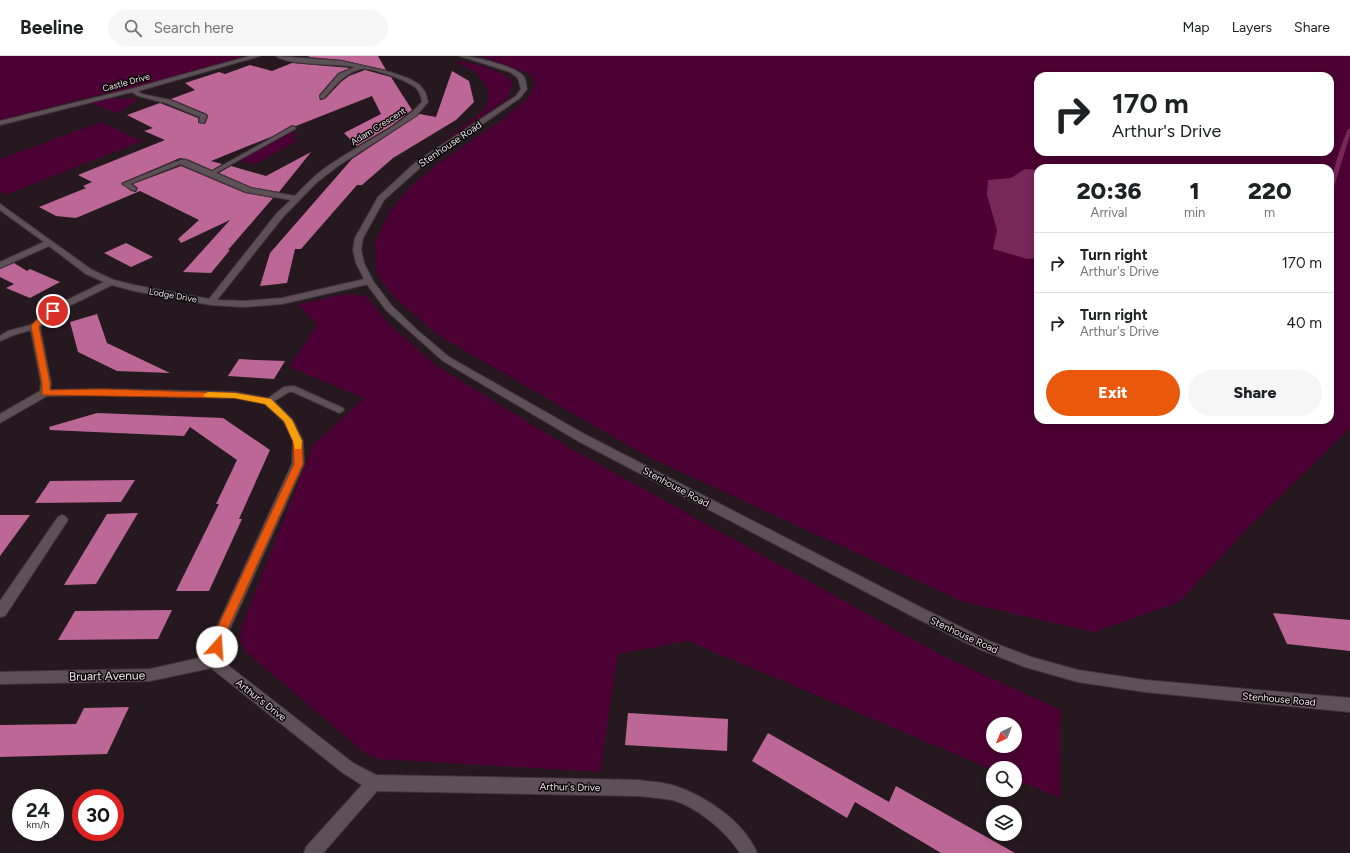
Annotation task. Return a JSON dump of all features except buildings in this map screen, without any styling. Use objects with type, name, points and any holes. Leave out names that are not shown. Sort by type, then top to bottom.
[{"type":"street","name":"Castle Drive","points":[[0,123],[133,90],[257,56]]},
{"type":"street","name":"Adam Crescent","points":[[211,302],[258,241],[295,198],[314,180],[335,164],[414,116],[425,102],[422,91],[409,81],[337,62],[291,59],[279,56]]},
{"type":"street","name":"Stenhouse Road","points":[[463,56],[512,71],[521,77],[524,89],[518,97],[419,164],[381,199],[359,238],[358,250],[360,263],[368,281],[389,308],[414,332],[446,359],[582,438],[912,610],[984,645],[1030,663],[1078,676],[1145,686],[1350,705]]},
{"type":"street","points":[[322,97],[341,75],[360,67]]},
{"type":"street","points":[[133,90],[140,95],[168,101],[204,116],[202,122]]},
{"type":"street","points":[[183,162],[252,191],[295,198]]},
{"type":"street","name":"Lodge Drive","points":[[0,206],[90,272],[111,282],[170,295],[211,302],[244,304],[282,301],[368,281]]},
{"type":"street","points":[[0,265],[49,243]]},
{"type":"street","points":[[45,393],[46,383],[35,326],[41,319],[53,311],[111,282]]},
{"type":"street","points":[[0,419],[45,393],[101,392],[235,395],[268,401],[288,420],[298,441],[298,464],[221,633],[213,661]]},
{"type":"street","points":[[0,612],[62,520]]},
{"type":"street","name":"Bruart Avenue","points":[[0,678],[150,675],[213,661]]},
{"type":"street","name":"Arthur's Drive","points":[[213,661],[226,673],[348,768],[374,783],[638,788],[674,793],[706,808],[739,837],[749,853]]},
{"type":"street","points":[[312,853],[374,783]]},
{"type":"lane","points":[[210,174],[293,128]]},
{"type":"lane","points":[[134,189],[125,184],[183,162]]},
{"type":"lane","points":[[0,339],[11,333],[35,326]]},
{"type":"lane","points":[[268,401],[286,389],[294,389],[340,410]]},
{"type":"shaded area","points":[[0,56],[245,56],[128,89],[80,99],[0,121]]},
{"type":"shaded area","points":[[481,56],[1350,56],[1350,428],[1247,529],[1179,602],[1094,632],[963,602],[646,456],[438,335],[394,297],[377,275],[375,242],[390,211],[409,188],[436,165],[499,122],[529,97],[535,84],[530,74]]},
{"type":"shaded area","points":[[462,61],[496,71],[513,82],[507,99],[435,148],[485,109],[489,98],[488,89],[476,72],[456,62]]},
{"type":"shaded area","points":[[106,99],[137,99],[135,102],[117,113],[90,103]]},
{"type":"shaded area","points":[[101,122],[142,141],[5,195],[0,191],[0,159]]},
{"type":"shaded area","points":[[291,132],[297,134],[290,138],[299,140],[255,164],[239,161]]},
{"type":"shaded area","points":[[1025,169],[1034,170],[1034,258],[1027,259],[993,249],[997,230],[987,195],[988,180],[1011,178]]},
{"type":"shaded area","points":[[346,294],[366,296],[388,323],[434,364],[570,448],[941,655],[1061,710],[1060,798],[1022,782],[1022,761],[986,761],[986,767],[688,641],[618,654],[600,772],[378,759],[365,753],[245,651],[240,640],[241,628],[313,445],[364,398],[289,367],[317,325],[298,304]]},
{"type":"waterway","points":[[1334,180],[1350,130]]},
{"type":"slow traffic","points":[[208,395],[235,395],[268,401],[288,420],[298,441],[298,447]]},
{"type":"route","points":[[53,311],[41,319],[35,326],[46,383],[45,393],[61,394],[101,392],[235,395],[268,401],[288,420],[298,441],[298,464],[221,633],[217,647]]}]
